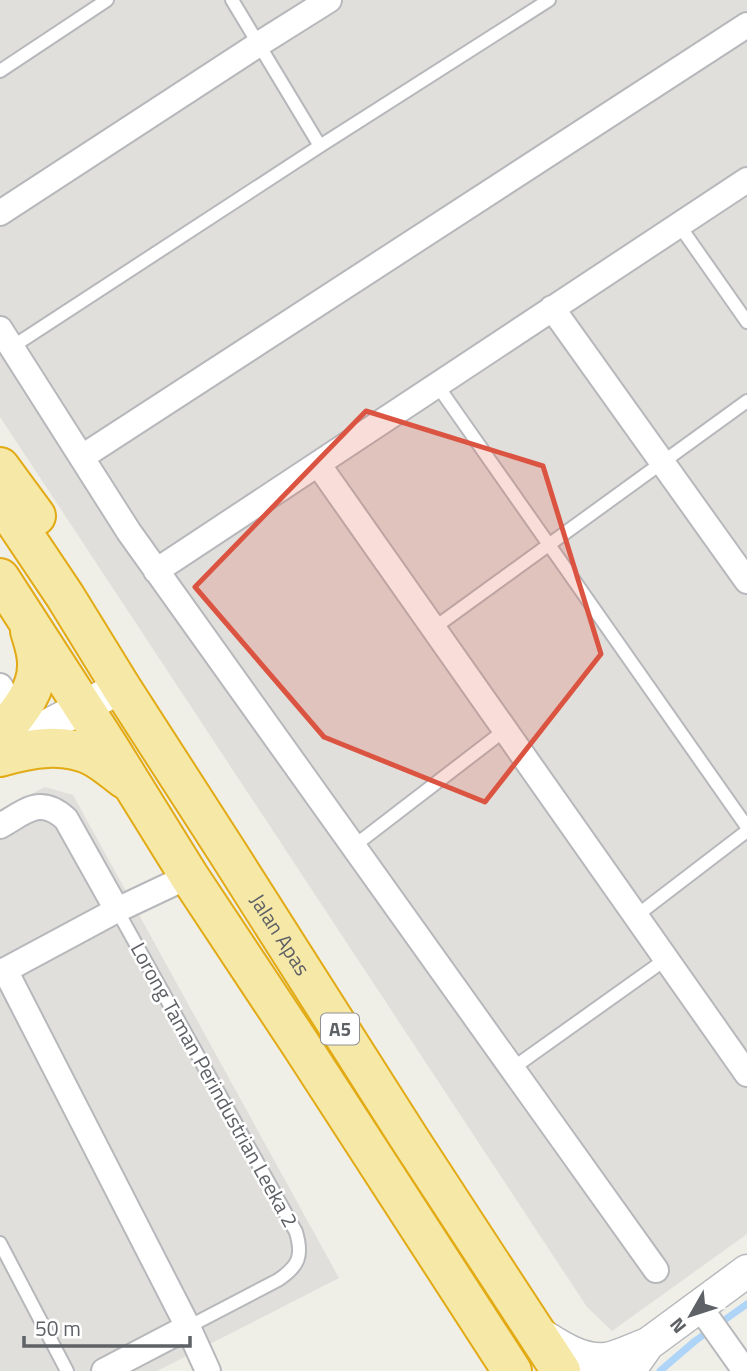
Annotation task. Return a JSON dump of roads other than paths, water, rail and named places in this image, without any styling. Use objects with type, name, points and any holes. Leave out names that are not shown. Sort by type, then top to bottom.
[{"type":"highway","points":[[0,467],[98,602],[129,652],[130,674],[121,687]]},
{"type":"highway","name":"Jalan Apas","points":[[0,499],[65,596],[409,1138],[561,1371]]},
{"type":"highway","name":"Jalan Apas","points":[[0,578],[84,706],[184,868],[512,1371]]},
{"type":"highway","points":[[6,712],[30,696],[37,665],[26,618]]},
{"type":"highway","points":[[0,757],[43,748],[75,750],[99,761],[135,788]]},
{"type":"highway","points":[[226,850],[212,859],[209,866],[213,880],[253,948],[299,1042]]},
{"type":"street","points":[[0,213],[329,0]]},
{"type":"street","points":[[82,457],[747,24]]},
{"type":"street","points":[[156,570],[747,180]]},
{"type":"street","points":[[552,308],[747,581]]},
{"type":"street","points":[[6,338],[129,532],[656,1270]]},
{"type":"street","points":[[318,464],[747,1074]]},
{"type":"street","points":[[0,751],[121,687]]},
{"type":"street","points":[[0,826],[32,808],[50,807],[58,812],[66,819],[117,910]]},
{"type":"street","points":[[184,868],[117,910],[2,972],[188,1327],[208,1371]]},
{"type":"street","points":[[533,1329],[562,1348],[587,1358],[606,1359],[649,1344],[704,1313],[747,1271]]},
{"type":"street","points":[[704,1313],[745,1371]]},
{"type":"street","points":[[104,1371],[188,1327]]},
{"type":"street","points":[[629,1371],[649,1344]]},
{"type":"lane","points":[[0,71],[107,0]]},
{"type":"lane","points":[[232,0],[320,146]]},
{"type":"lane","points":[[6,338],[320,146],[549,0]]},
{"type":"lane","points":[[679,225],[747,322]]},
{"type":"lane","points":[[437,385],[747,829],[636,916]]},
{"type":"lane","points":[[434,628],[747,401]]},
{"type":"lane","points":[[354,846],[505,730]]},
{"type":"lane","name":"Lorong Taman Perindustrian Leeka 2","points":[[117,910],[296,1232],[301,1247],[298,1261],[290,1272],[188,1327]]},
{"type":"lane","points":[[513,1068],[666,959]]},
{"type":"lane","points":[[0,1243],[67,1371]]},
{"type":"waterway","points":[[660,1371],[695,1341],[747,1304]]}]
